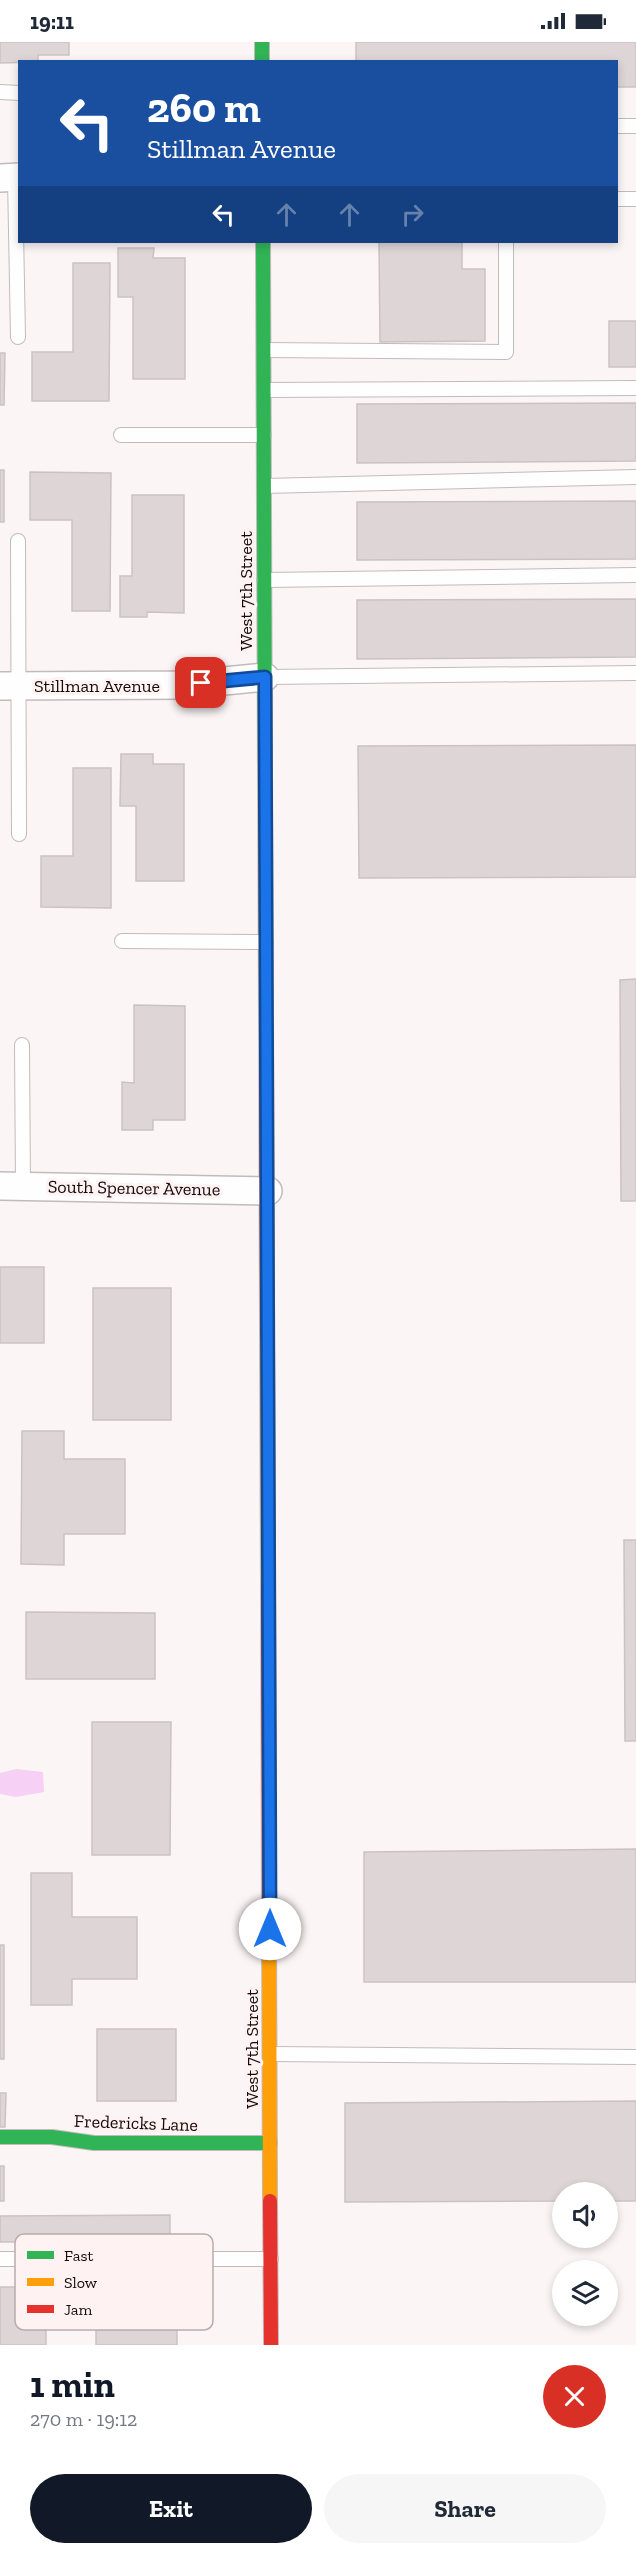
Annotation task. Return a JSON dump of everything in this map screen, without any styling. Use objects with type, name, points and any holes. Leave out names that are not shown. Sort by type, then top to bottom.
[{"type":"main road","points":[[262,42],[262,60]]},
{"type":"main road","name":"West 7th Street","points":[[263,243],[271,2345]]},
{"type":"main road","name":"Fredericks Lane","points":[[0,2137],[52,2137],[94,2144],[270,2143]]},
{"type":"street","name":"Stillman Avenue","points":[[9,686],[184,685],[265,677]]},
{"type":"street","name":"South Spencer Avenue","points":[[11,1186],[268,1191]]},
{"type":"lane","points":[[0,92],[18,93]]},
{"type":"lane","points":[[618,126],[636,126]]},
{"type":"lane","points":[[12,178],[18,337]]},
{"type":"lane","points":[[618,199],[636,199]]},
{"type":"lane","points":[[264,350],[506,352],[506,243]]},
{"type":"lane","points":[[264,390],[636,388]]},
{"type":"lane","points":[[121,435],[264,435]]},
{"type":"lane","points":[[264,486],[636,477]]},
{"type":"lane","points":[[18,541],[9,686],[19,834]]},
{"type":"lane","points":[[264,580],[636,575]]},
{"type":"lane","points":[[265,677],[636,672]]},
{"type":"lane","points":[[122,941],[266,942]]},
{"type":"lane","points":[[11,1186],[22,1045]]},
{"type":"lane","points":[[270,2054],[636,2057]]},
{"type":"lane","points":[[213,2259],[271,2259]]},
{"type":"shaded area","points":[[16,1769],[43,1772],[44,1792],[16,1797],[0,1794],[0,1773]]},
{"type":"building","points":[[0,42],[69,42],[69,55],[38,55],[38,60],[0,63]]},
{"type":"building","points":[[356,42],[636,42],[636,87],[618,87],[618,60],[356,60]]},
{"type":"building","points":[[379,243],[462,243],[462,269],[485,269],[485,341],[380,342]]},
{"type":"building","points":[[118,248],[154,248],[153,258],[185,258],[185,379],[133,379],[133,297],[118,297]]},
{"type":"building","points":[[73,263],[110,263],[109,401],[32,401],[32,352],[73,352]]},
{"type":"building","points":[[609,321],[636,321],[636,367],[609,367]]},
{"type":"building","points":[[0,353],[5,353],[4,405],[0,405]]},
{"type":"building","points":[[636,403],[636,461],[357,463],[357,404]]},
{"type":"building","points":[[0,470],[4,470],[4,522],[0,522]]},
{"type":"building","points":[[30,472],[111,473],[110,611],[72,611],[72,520],[30,520]]},
{"type":"building","points":[[132,495],[184,495],[184,613],[147,612],[147,617],[120,617],[120,576],[132,576]]},
{"type":"building","points":[[636,501],[636,559],[357,560],[357,502]]},
{"type":"building","points":[[636,599],[636,657],[357,659],[357,600]]},
{"type":"building","points":[[636,745],[636,877],[359,878],[358,746]]},
{"type":"building","points":[[121,754],[153,754],[153,764],[184,764],[184,881],[136,881],[136,806],[120,806]]},
{"type":"building","points":[[73,768],[111,768],[111,908],[41,907],[41,856],[73,856]]},
{"type":"building","points":[[636,979],[636,1201],[621,1201],[620,980]]},
{"type":"building","points":[[134,1005],[185,1006],[185,1120],[153,1120],[153,1130],[122,1130],[122,1082],[134,1083]]},
{"type":"building","points":[[0,1267],[44,1267],[44,1343],[0,1343]]},
{"type":"building","points":[[93,1288],[171,1288],[171,1420],[93,1420]]},
{"type":"building","points":[[22,1431],[64,1431],[64,1459],[125,1459],[125,1534],[64,1534],[64,1565],[21,1564]]},
{"type":"building","points":[[624,1540],[636,1540],[636,1741],[625,1741]]},
{"type":"building","points":[[26,1612],[155,1613],[155,1679],[26,1679]]},
{"type":"building","points":[[92,1722],[171,1722],[170,1855],[92,1855]]},
{"type":"building","points":[[636,1849],[636,1982],[364,1982],[364,1852]]},
{"type":"building","points":[[31,1873],[72,1873],[72,1917],[137,1917],[137,1979],[72,1979],[72,2005],[31,2005]]},
{"type":"building","points":[[0,1945],[4,1945],[4,2059],[0,2059]]},
{"type":"building","points":[[97,2029],[176,2029],[176,2101],[97,2101]]},
{"type":"building","points":[[0,2093],[6,2093],[5,2127],[0,2127]]},
{"type":"building","points":[[636,2101],[636,2201],[618,2201],[618,2182],[552,2182],[552,2201],[345,2202],[345,2103]]},
{"type":"building","points":[[0,2166],[4,2166],[4,2201],[0,2201]]},
{"type":"building","points":[[170,2215],[170,2234],[15,2234],[15,2242],[0,2242],[0,2216]]},
{"type":"building","points":[[0,2287],[15,2287],[15,2330],[46,2330],[46,2345],[0,2345]]},
{"type":"building","points":[[96,2330],[177,2330],[177,2345],[96,2345]]},
{"type":"traffic: fast","points":[[262,42],[262,60]]},
{"type":"traffic: fast","points":[[263,243],[265,774]]},
{"type":"traffic: fast","points":[[0,2137],[52,2137],[94,2143],[270,2143]]},
{"type":"traffic: slow","points":[[265,774],[266,1014]]},
{"type":"traffic: slow","points":[[267,1334],[268,1587]]},
{"type":"traffic: slow","points":[[269,1924],[270,2201]]},
{"type":"traffic: jam","points":[[266,1014],[267,1334]]},
{"type":"traffic: jam","points":[[268,1587],[269,1924]]},
{"type":"traffic: jam","points":[[270,2201],[271,2345]]},
{"type":"route","points":[[201,683],[265,677],[270,1929]]}]
